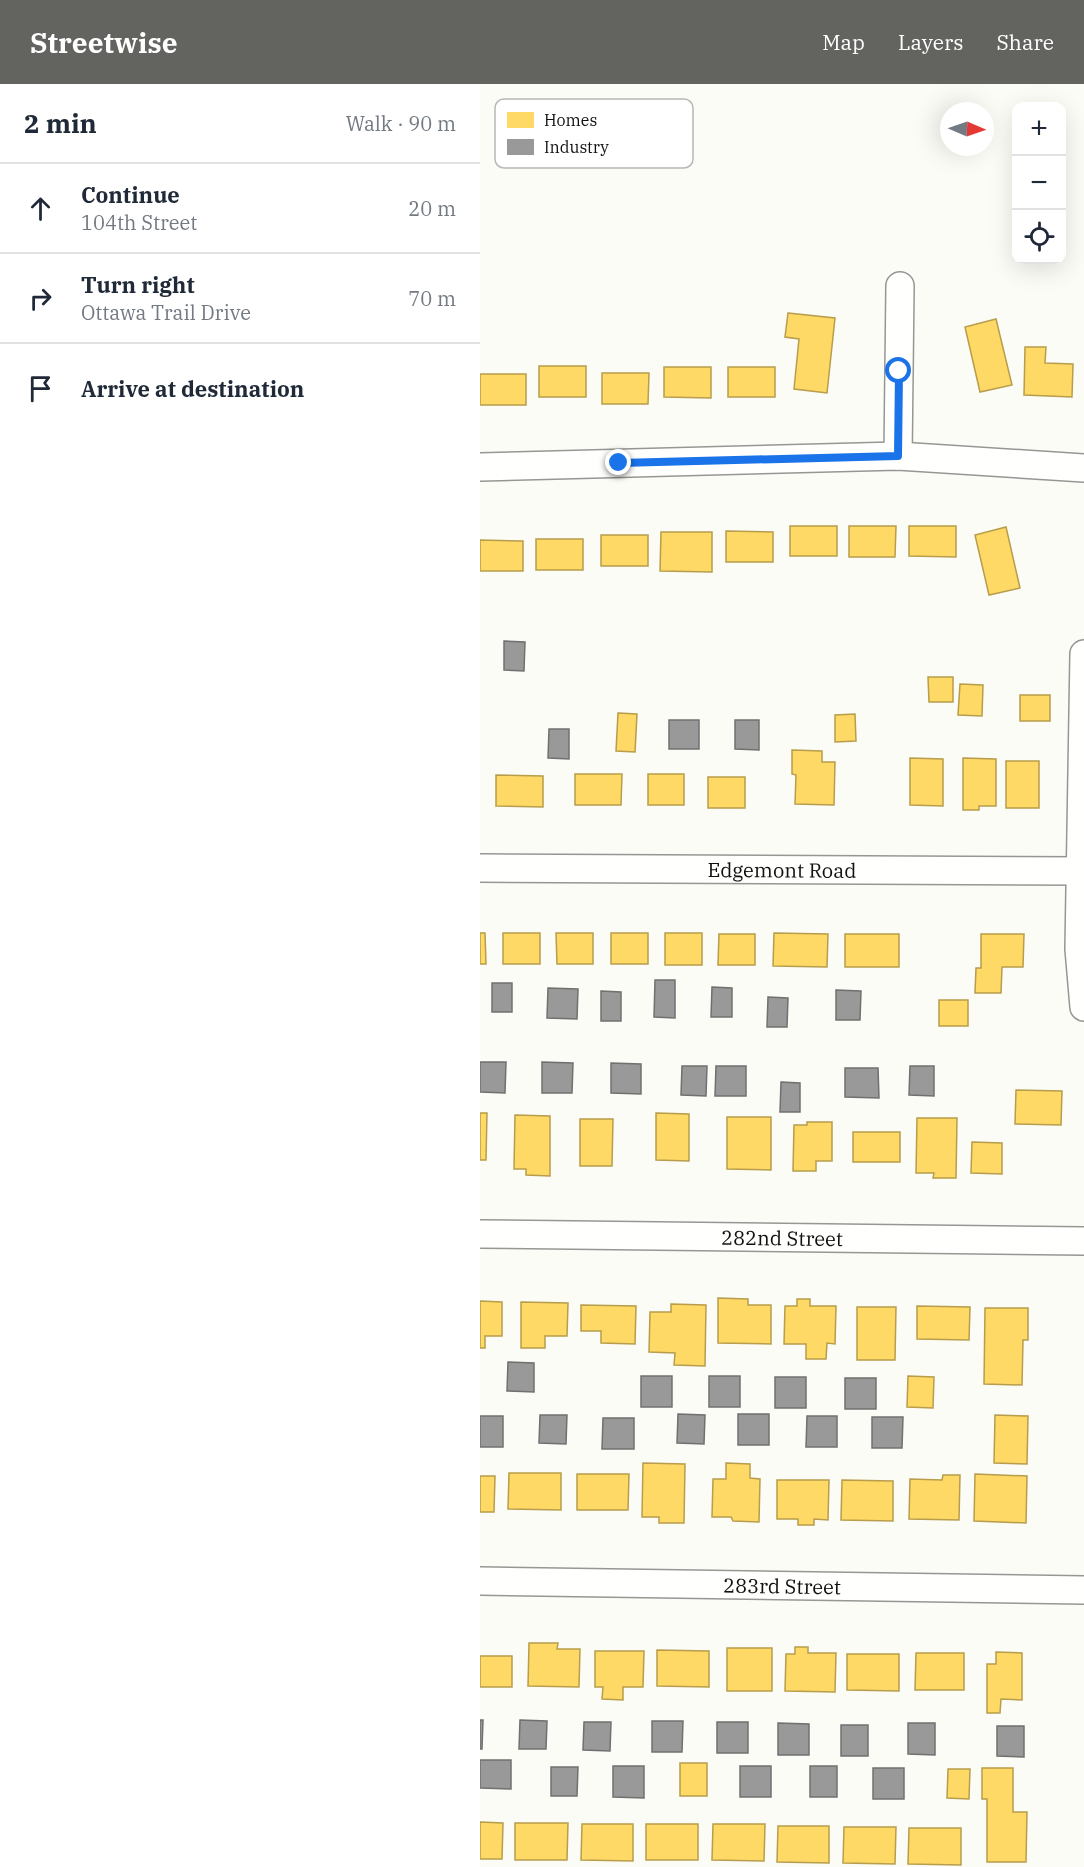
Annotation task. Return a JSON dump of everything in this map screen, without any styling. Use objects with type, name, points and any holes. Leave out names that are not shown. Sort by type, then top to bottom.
[{"type":"street","points":[[898,456],[900,286]]},
{"type":"street","points":[[480,467],[898,456],[1084,468]]},
{"type":"street","points":[[1084,654],[1079,949],[1084,1007]]},
{"type":"street","name":"Edgemont Road","points":[[480,868],[1082,871]]},
{"type":"street","name":"282nd Street","points":[[480,1234],[1084,1241]]},
{"type":"street","name":"283rd Street","points":[[480,1581],[1084,1590]]},
{"type":"building: Homes","points":[[788,313],[835,318],[827,393],[794,389],[799,339],[785,337]]},
{"type":"building: Homes","points":[[996,319],[1012,385],[980,392],[965,327]]},
{"type":"building: Homes","points":[[1025,347],[1046,347],[1045,363],[1073,364],[1072,397],[1024,395]]},
{"type":"building: Homes","points":[[539,366],[586,366],[586,397],[539,397]]},
{"type":"building: Homes","points":[[664,367],[711,367],[711,398],[664,397]]},
{"type":"building: Homes","points":[[728,367],[775,367],[775,397],[728,397]]},
{"type":"building: Homes","points":[[602,373],[649,373],[648,404],[602,404]]},
{"type":"building: Homes","points":[[480,374],[526,374],[526,405],[480,405]]},
{"type":"building: Homes","points":[[790,526],[837,526],[837,556],[790,556]]},
{"type":"building: Homes","points":[[849,526],[896,526],[895,557],[849,557]]},
{"type":"building: Homes","points":[[909,526],[956,526],[956,557],[909,556]]},
{"type":"building: Homes","points":[[1006,527],[1020,588],[989,595],[975,535]]},
{"type":"building: Homes","points":[[726,531],[773,532],[773,562],[726,562]]},
{"type":"building: Homes","points":[[661,532],[712,532],[712,572],[660,571]]},
{"type":"building: Homes","points":[[601,535],[648,535],[648,566],[601,566]]},
{"type":"building: Homes","points":[[536,539],[583,539],[583,570],[536,570]]},
{"type":"building: Homes","points":[[480,540],[523,541],[523,571],[480,571]]},
{"type":"building: Homes","points":[[928,677],[953,677],[953,702],[929,702]]},
{"type":"building: Homes","points":[[960,684],[983,685],[982,716],[958,715]]},
{"type":"building: Homes","points":[[1020,695],[1050,695],[1050,721],[1020,721]]},
{"type":"building: Homes","points":[[618,713],[637,714],[635,752],[616,751]]},
{"type":"building: Homes","points":[[855,714],[856,741],[835,742],[835,715]]},
{"type":"building: Homes","points":[[792,750],[822,751],[822,762],[835,762],[834,805],[795,804],[796,775],[792,774]]},
{"type":"building: Homes","points":[[910,758],[943,759],[943,806],[910,805]]},
{"type":"building: Homes","points":[[963,758],[996,759],[996,806],[979,806],[979,810],[963,810]]},
{"type":"building: Homes","points":[[1006,761],[1039,761],[1039,808],[1006,808]]},
{"type":"building: Homes","points":[[575,774],[622,774],[621,805],[575,805]]},
{"type":"building: Homes","points":[[648,774],[684,774],[684,805],[648,805]]},
{"type":"building: Homes","points":[[496,775],[543,776],[543,807],[496,806]]},
{"type":"building: Homes","points":[[708,777],[745,777],[745,808],[708,808]]},
{"type":"building: Homes","points":[[480,933],[485,933],[486,964],[480,964]]},
{"type":"building: Homes","points":[[503,933],[540,933],[540,964],[503,964]]},
{"type":"building: Homes","points":[[556,933],[593,933],[593,964],[557,964]]},
{"type":"building: Homes","points":[[611,933],[648,933],[648,964],[611,964]]},
{"type":"building: Homes","points":[[665,933],[702,933],[702,965],[665,965]]},
{"type":"building: Homes","points":[[774,933],[828,934],[827,967],[773,966]]},
{"type":"building: Homes","points":[[719,934],[755,934],[755,965],[718,965]]},
{"type":"building: Homes","points":[[845,934],[899,934],[899,967],[845,967]]},
{"type":"building: Homes","points":[[981,934],[1024,934],[1023,967],[1002,967],[1001,993],[975,993],[976,968],[981,968]]},
{"type":"building: Homes","points":[[939,1000],[968,1000],[968,1026],[939,1026]]},
{"type":"building: Homes","points":[[1016,1090],[1062,1091],[1061,1125],[1015,1124]]},
{"type":"building: Homes","points":[[480,1113],[487,1113],[486,1160],[480,1160]]},
{"type":"building: Homes","points":[[656,1113],[689,1114],[689,1161],[656,1160]]},
{"type":"building: Homes","points":[[515,1115],[550,1116],[550,1176],[526,1175],[526,1169],[514,1169]]},
{"type":"building: Homes","points":[[727,1117],[771,1117],[771,1170],[727,1169]]},
{"type":"building: Homes","points":[[917,1118],[957,1118],[956,1178],[933,1178],[934,1173],[916,1173]]},
{"type":"building: Homes","points":[[580,1119],[613,1119],[612,1166],[580,1166]]},
{"type":"building: Homes","points":[[807,1122],[832,1122],[832,1161],[816,1161],[816,1171],[793,1171],[794,1125],[807,1125]]},
{"type":"building: Homes","points":[[853,1132],[900,1132],[900,1162],[853,1162]]},
{"type":"building: Homes","points":[[972,1142],[1002,1143],[1002,1174],[971,1173]]},
{"type":"building: Homes","points":[[718,1298],[748,1299],[748,1305],[771,1305],[771,1344],[718,1343]]},
{"type":"building: Homes","points":[[797,1299],[810,1299],[810,1306],[836,1306],[835,1344],[827,1343],[826,1359],[806,1359],[806,1344],[784,1344],[785,1306],[797,1306]]},
{"type":"building: Homes","points":[[480,1301],[502,1302],[502,1336],[485,1336],[485,1348],[480,1348]]},
{"type":"building: Homes","points":[[521,1302],[568,1303],[567,1336],[545,1336],[545,1348],[521,1348]]},
{"type":"building: Homes","points":[[671,1304],[706,1305],[705,1366],[674,1365],[675,1353],[649,1352],[650,1312],[671,1312]]},
{"type":"building: Homes","points":[[581,1305],[636,1306],[635,1344],[601,1343],[601,1331],[581,1331]]},
{"type":"building: Homes","points":[[917,1306],[970,1307],[969,1340],[917,1339]]},
{"type":"building: Homes","points":[[857,1307],[896,1307],[895,1360],[857,1360]]},
{"type":"building: Homes","points":[[985,1308],[1028,1308],[1028,1340],[1023,1340],[1022,1385],[984,1384]]},
{"type":"building: Homes","points":[[908,1376],[934,1377],[933,1408],[907,1407]]},
{"type":"building: Homes","points":[[995,1415],[1028,1416],[1027,1464],[994,1463]]},
{"type":"building: Homes","points":[[643,1463],[685,1464],[684,1523],[659,1523],[659,1517],[642,1517]]},
{"type":"building: Homes","points":[[726,1463],[750,1464],[750,1478],[760,1479],[759,1522],[733,1521],[731,1517],[712,1517],[713,1479],[726,1479]]},
{"type":"building: Homes","points":[[509,1473],[561,1473],[561,1510],[508,1509]]},
{"type":"building: Homes","points":[[577,1474],[629,1474],[628,1510],[577,1510]]},
{"type":"building: Homes","points":[[975,1474],[1027,1476],[1026,1523],[974,1521]]},
{"type":"building: Homes","points":[[943,1475],[960,1475],[959,1520],[909,1519],[910,1479],[942,1480]]},
{"type":"building: Homes","points":[[480,1476],[495,1476],[494,1512],[480,1512]]},
{"type":"building: Homes","points":[[777,1480],[829,1480],[828,1520],[814,1519],[814,1525],[798,1525],[798,1519],[777,1519]]},
{"type":"building: Homes","points":[[842,1480],[893,1481],[893,1521],[841,1520]]},
{"type":"building: Homes","points":[[529,1643],[558,1643],[557,1649],[580,1649],[579,1687],[528,1686]]},
{"type":"building: Homes","points":[[795,1647],[808,1647],[808,1653],[836,1653],[835,1692],[785,1691],[786,1654],[795,1654]]},
{"type":"building: Homes","points":[[727,1648],[772,1648],[772,1691],[727,1691]]},
{"type":"building: Homes","points":[[657,1650],[709,1651],[709,1687],[657,1686]]},
{"type":"building: Homes","points":[[595,1651],[644,1651],[643,1687],[623,1687],[623,1700],[602,1699],[603,1687],[595,1687]]},
{"type":"building: Homes","points":[[996,1652],[1022,1653],[1022,1700],[1001,1699],[1000,1713],[987,1713],[987,1664],[996,1664]]},
{"type":"building: Homes","points":[[916,1653],[964,1653],[964,1690],[915,1690]]},
{"type":"building: Homes","points":[[847,1654],[899,1654],[899,1691],[847,1690]]},
{"type":"building: Homes","points":[[480,1656],[512,1656],[512,1687],[480,1687]]},
{"type":"building: Homes","points":[[680,1763],[707,1763],[707,1796],[680,1796]]},
{"type":"building: Homes","points":[[982,1768],[1013,1768],[1013,1812],[1027,1812],[1026,1862],[987,1862],[987,1799],[982,1799]]},
{"type":"building: Homes","points":[[948,1769],[970,1769],[969,1799],[947,1798]]},
{"type":"building: Homes","points":[[480,1822],[503,1823],[502,1859],[480,1859]]},
{"type":"building: Homes","points":[[515,1823],[568,1823],[567,1860],[515,1860]]},
{"type":"building: Homes","points":[[582,1824],[633,1824],[633,1861],[581,1860]]},
{"type":"building: Homes","points":[[646,1824],[698,1824],[698,1860],[646,1860]]},
{"type":"building: Homes","points":[[713,1824],[765,1824],[764,1861],[712,1860]]},
{"type":"building: Homes","points":[[778,1826],[829,1826],[829,1863],[777,1862]]},
{"type":"building: Homes","points":[[844,1827],[896,1827],[895,1864],[843,1863]]},
{"type":"building: Homes","points":[[909,1828],[961,1828],[961,1865],[908,1864]]},
{"type":"building: Industry","points":[[504,641],[525,642],[524,671],[504,670]]},
{"type":"building: Industry","points":[[669,720],[699,720],[699,749],[669,749]]},
{"type":"building: Industry","points":[[735,720],[759,720],[759,750],[735,749]]},
{"type":"building: Industry","points":[[549,729],[569,729],[569,759],[548,758]]},
{"type":"building: Industry","points":[[655,980],[675,980],[675,1018],[654,1017]]},
{"type":"building: Industry","points":[[492,983],[512,983],[512,1012],[492,1012]]},
{"type":"building: Industry","points":[[712,987],[732,988],[732,1017],[711,1017]]},
{"type":"building: Industry","points":[[548,988],[578,989],[577,1019],[547,1018]]},
{"type":"building: Industry","points":[[836,990],[861,991],[860,1020],[836,1020]]},
{"type":"building: Industry","points":[[601,991],[621,992],[621,1021],[601,1021]]},
{"type":"building: Industry","points":[[768,997],[788,998],[787,1027],[767,1027]]},
{"type":"building: Industry","points":[[480,1062],[506,1062],[505,1093],[480,1092]]},
{"type":"building: Industry","points":[[542,1062],[573,1063],[572,1093],[542,1093]]},
{"type":"building: Industry","points":[[611,1063],[641,1064],[641,1094],[611,1093]]},
{"type":"building: Industry","points":[[682,1066],[707,1066],[706,1096],[681,1095]]},
{"type":"building: Industry","points":[[716,1066],[746,1066],[746,1096],[715,1096]]},
{"type":"building: Industry","points":[[910,1066],[934,1066],[934,1096],[909,1095]]},
{"type":"building: Industry","points":[[845,1068],[878,1068],[879,1098],[845,1097]]},
{"type":"building: Industry","points":[[781,1082],[800,1083],[800,1112],[780,1112]]},
{"type":"building: Industry","points":[[508,1362],[534,1363],[534,1392],[507,1391]]},
{"type":"building: Industry","points":[[641,1376],[672,1376],[672,1407],[641,1407]]},
{"type":"building: Industry","points":[[709,1376],[740,1376],[740,1407],[709,1407]]},
{"type":"building: Industry","points":[[775,1377],[806,1377],[806,1408],[775,1408]]},
{"type":"building: Industry","points":[[845,1378],[876,1378],[876,1409],[845,1409]]},
{"type":"building: Industry","points":[[678,1414],[705,1415],[704,1444],[677,1443]]},
{"type":"building: Industry","points":[[738,1414],[769,1414],[769,1445],[738,1445]]},
{"type":"building: Industry","points":[[540,1415],[567,1415],[566,1444],[539,1443]]},
{"type":"building: Industry","points":[[480,1416],[503,1416],[503,1447],[480,1447]]},
{"type":"building: Industry","points":[[807,1416],[837,1416],[837,1447],[806,1447]]},
{"type":"building: Industry","points":[[872,1417],[903,1417],[902,1448],[872,1448]]},
{"type":"building: Industry","points":[[603,1418],[634,1418],[634,1449],[602,1449]]},
{"type":"building: Industry","points":[[480,1720],[483,1720],[482,1749],[480,1749]]},
{"type":"building: Industry","points":[[520,1720],[547,1721],[546,1749],[519,1749]]},
{"type":"building: Industry","points":[[652,1721],[683,1721],[682,1752],[652,1752]]},
{"type":"building: Industry","points":[[584,1722],[611,1722],[610,1751],[583,1750]]},
{"type":"building: Industry","points":[[717,1722],[748,1722],[748,1753],[717,1753]]},
{"type":"building: Industry","points":[[778,1723],[809,1724],[809,1755],[778,1755]]},
{"type":"building: Industry","points":[[908,1723],[935,1723],[935,1755],[908,1754]]},
{"type":"building: Industry","points":[[841,1725],[868,1725],[868,1756],[841,1756]]},
{"type":"building: Industry","points":[[997,1726],[1024,1726],[1024,1757],[997,1756]]},
{"type":"building: Industry","points":[[480,1760],[511,1760],[511,1789],[480,1788]]},
{"type":"building: Industry","points":[[613,1766],[644,1766],[644,1798],[613,1797]]},
{"type":"building: Industry","points":[[740,1766],[771,1766],[771,1797],[740,1797]]},
{"type":"building: Industry","points":[[810,1766],[837,1766],[837,1797],[810,1797]]},
{"type":"building: Industry","points":[[551,1767],[578,1767],[577,1796],[551,1796]]},
{"type":"building: Industry","points":[[873,1768],[904,1768],[904,1799],[873,1799]]},
{"type":"route","points":[[619,463],[898,456],[899,371]]}]
